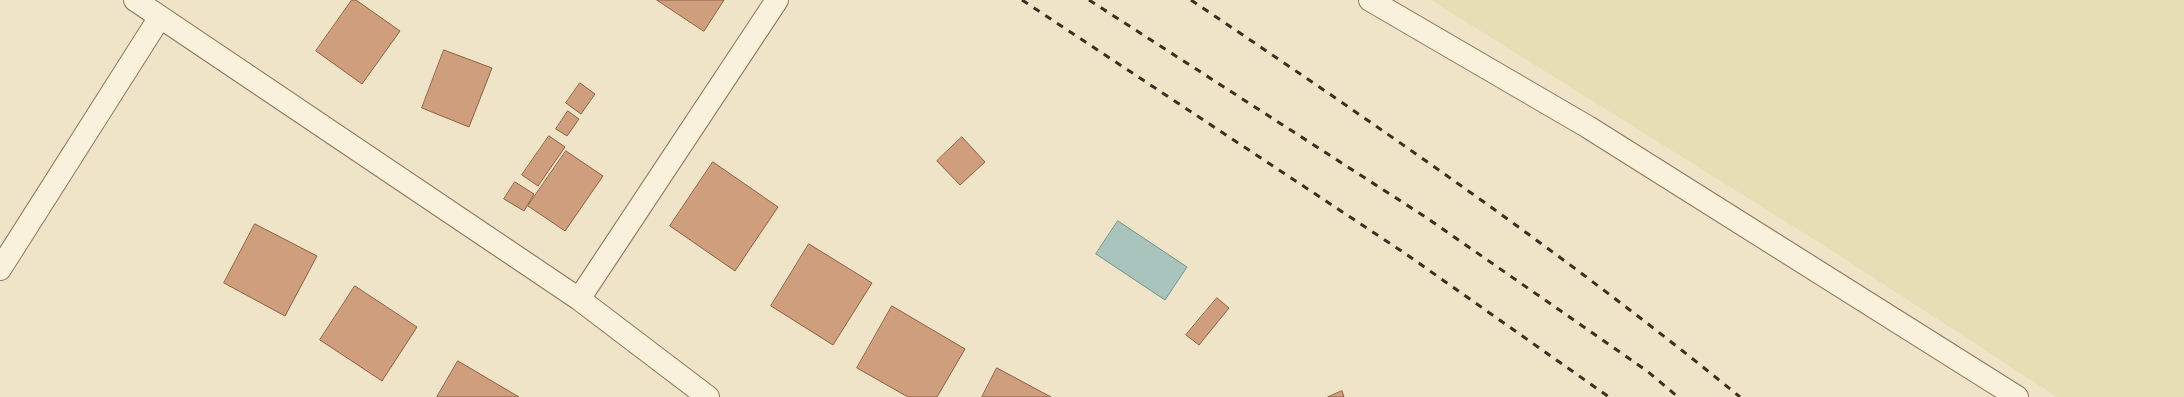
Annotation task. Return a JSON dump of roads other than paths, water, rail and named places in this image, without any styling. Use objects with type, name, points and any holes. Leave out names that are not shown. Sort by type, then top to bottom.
[{"type":"street","points":[[135,0],[579,299],[708,397]]},
{"type":"street","points":[[579,299],[777,0]]},
{"type":"street","points":[[1370,0],[1588,127],[2017,397]]},
{"type":"street","points":[[0,269],[160,17]]},
{"type":"water","points":[[1118,221],[1187,267],[1165,300],[1096,254]]},
{"type":"railway","points":[[1022,0],[1403,252],[1609,397]]},
{"type":"railway","points":[[1089,0],[1427,218],[1647,371],[1678,397]]},
{"type":"railway","points":[[1191,0],[1401,143],[1470,192],[1607,292],[1740,397]]}]
